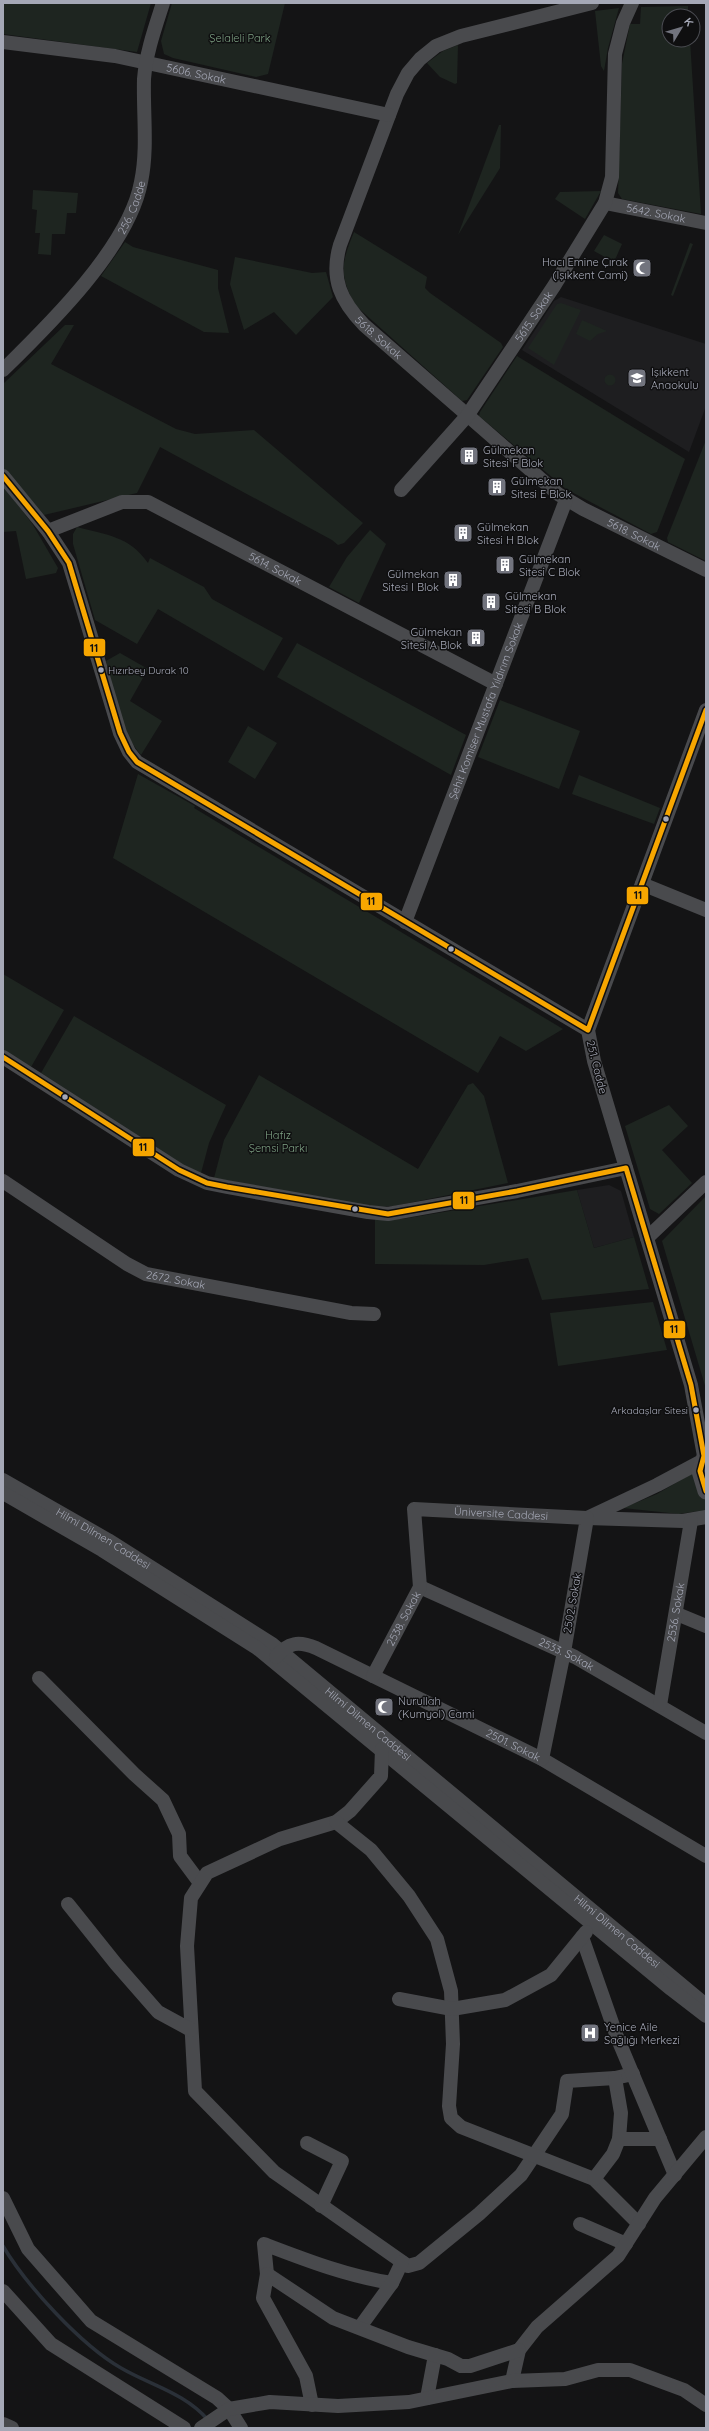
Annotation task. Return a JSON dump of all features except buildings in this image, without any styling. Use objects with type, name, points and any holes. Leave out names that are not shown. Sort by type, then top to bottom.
[{"type":"main road","points":[[704,1457],[701,1481],[706,1491]]},
{"type":"street","name":"256. Cadde","points":[[3,370],[64,309],[114,242],[135,202],[142,175],[146,62],[162,3]]},
{"type":"street","name":"5618. Sokak","points":[[592,3],[461,36],[428,52],[408,73],[389,115],[340,245],[335,269],[337,285],[344,301],[364,325],[467,416],[566,500],[706,570]]},
{"type":"street","name":"5615. Sokak","points":[[401,490],[467,416],[554,286],[605,204],[612,177],[615,54],[623,23],[632,3]]},
{"type":"street","name":"5606. Sokak","points":[[3,42],[98,52],[389,115]]},
{"type":"street","name":"5642. Sokak","points":[[605,204],[706,223]]},
{"type":"street","points":[[3,476],[48,531],[64,555],[74,575],[120,733],[134,759],[144,767],[588,1030]]},
{"type":"street","name":"Şehit Komiser Mustafa Yıldırım Sokak","points":[[405,922],[566,500]]},
{"type":"street","name":"5614. Sokak","points":[[48,531],[117,504],[131,501],[148,502],[496,684]]},
{"type":"street","name":"251. Cadde","points":[[704,1457],[691,1385],[594,1061],[588,1030],[706,710]]},
{"type":"street","points":[[642,884],[706,910]]},
{"type":"street","points":[[3,1057],[179,1170],[207,1182],[227,1187],[388,1214],[518,1191],[626,1168]]},
{"type":"street","name":"2672. Sokak","points":[[3,1181],[127,1264],[146,1274],[351,1313],[374,1314]]},
{"type":"street","points":[[647,1238],[706,1182]]},
{"type":"street","name":"251. Cadde","points":[[691,1385],[706,1405]]},
{"type":"street","name":"Üniversite Caddesi","points":[[587,1518],[658,1485],[704,1457]]},
{"type":"street","name":"Hilmi Dilmen Caddesi","points":[[3,1480],[135,1557],[245,1625],[277,1656],[382,1749],[592,1924],[706,2016]]},
{"type":"street","name":"Hilmi Dilmen Caddesi","points":[[3,1492],[277,1656],[706,2005]]},
{"type":"street","name":"Üniversite Caddesi","points":[[414,1509],[587,1518],[692,1521],[706,1517]]},
{"type":"street","name":"2538. Sokak","points":[[373,1676],[420,1588],[414,1509]]},
{"type":"street","name":"2502. Sokak","points":[[542,1759],[564,1652],[587,1518]]},
{"type":"street","name":"2536. Sokak","points":[[660,1704],[677,1614],[692,1521]]},
{"type":"street","name":"2533. Sokak","points":[[420,1588],[564,1652],[660,1704],[706,1733]]},
{"type":"street","points":[[677,1614],[706,1626]]},
{"type":"street","name":"2501. Sokak","points":[[277,1656],[291,1644],[304,1643],[542,1759],[706,1856]]},
{"type":"street","points":[[39,1678],[163,1800],[180,1834],[180,1856],[200,1883]]},
{"type":"street","points":[[382,1749],[381,1776],[350,1811],[336,1822],[280,1839],[207,1873],[191,1898],[187,1946],[195,2091],[274,2172],[408,2266],[419,2262],[522,2175],[562,2114],[567,2081],[615,2078],[633,2074]]},
{"type":"street","points":[[336,1822],[371,1850],[409,1896],[437,1939],[451,1991],[453,2044],[449,2106],[451,2118],[461,2127],[594,2180],[639,2224]]},
{"type":"street","points":[[68,1904],[116,1964],[158,2012],[191,2030]]},
{"type":"street","points":[[400,1999],[452,2009],[506,2000],[551,1976],[592,1924]]},
{"type":"street","points":[[582,1937],[633,2074],[675,2175]]},
{"type":"street","points":[[594,2180],[613,2154],[619,2139],[621,2113],[615,2078]]},
{"type":"street","points":[[619,2139],[660,2139]]},
{"type":"street","points":[[512,2381],[519,2350],[537,2327],[618,2256],[655,2198],[705,2142]]},
{"type":"street","points":[[307,2143],[342,2161],[321,2206]]},
{"type":"street","points":[[3,2198],[28,2250],[91,2321],[202,2387],[229,2409],[241,2428]]},
{"type":"street","points":[[580,2224],[626,2244]]},
{"type":"street","points":[[312,2405],[306,2376],[263,2298],[267,2274],[264,2244],[334,2270],[392,2283]]},
{"type":"street","points":[[360,2327],[392,2283],[402,2262]]},
{"type":"street","points":[[267,2274],[332,2318],[360,2327],[408,2347],[435,2355],[461,2366],[470,2366],[519,2350]]},
{"type":"street","points":[[3,2291],[51,2344],[184,2428]]},
{"type":"street","points":[[427,2398],[435,2355]]},
{"type":"street","points":[[202,2427],[229,2409],[270,2402],[338,2406],[409,2402],[512,2381],[565,2379],[598,2370],[630,2370],[684,2390],[706,2405]]},
{"type":"street","points":[[3,2424],[12,2428]]},
{"type":"shaded area","name":"Işıkkent Anaokulu","points":[[561,297],[706,344],[706,406],[689,452],[522,350],[554,301]]},
{"type":"shaded area","points":[[609,1185],[621,1191],[634,1237],[594,1248],[577,1190]]},
{"type":"green space","points":[[3,3],[151,3],[137,52],[3,34]]},
{"type":"green space","name":"Şelaleli Park","points":[[172,3],[285,3],[268,74],[256,77],[173,58],[164,54],[161,41]]},
{"type":"green space","points":[[688,6],[688,8],[661,8],[661,48],[691,48],[701,214],[622,199],[618,193],[622,64],[630,24],[640,24],[641,7]]},
{"type":"green space","points":[[619,8],[608,48],[604,71],[601,66],[595,11]]},
{"type":"green space","points":[[458,45],[457,83],[455,84],[440,77],[427,63],[443,51]]},
{"type":"green space","points":[[499,125],[501,125],[500,168],[458,235]]},
{"type":"green space","points":[[33,190],[78,193],[76,213],[67,213],[65,234],[52,234],[51,255],[38,254],[40,233],[35,233],[37,210],[32,209]]},
{"type":"green space","points":[[601,191],[585,219],[555,199],[560,192]]},
{"type":"green space","points":[[354,232],[427,277],[425,288],[430,293],[501,343],[503,347],[467,400],[462,401],[355,305],[344,277],[344,261]]},
{"type":"green space","points":[[604,235],[622,244],[614,262],[594,251]]},
{"type":"green space","points":[[125,242],[133,247],[218,270],[218,288],[229,333],[204,332],[101,276]]},
{"type":"green space","points":[[690,243],[693,244],[673,296],[671,295]]},
{"type":"green space","points":[[235,257],[312,273],[326,272],[333,297],[296,335],[274,312],[244,330],[230,284]]},
{"type":"green space","points":[[561,303],[581,310],[554,365],[528,348],[557,304]]},
{"type":"green space","points":[[582,320],[607,331],[598,334],[590,341],[576,334]]},
{"type":"green space","points":[[65,325],[74,325],[51,364],[176,429],[195,434],[254,430],[363,523],[344,543],[338,545],[332,540],[160,447],[137,493],[44,515],[3,468],[3,384]]},
{"type":"green space","points":[[517,356],[685,459],[657,532],[651,534],[566,489],[479,416],[480,412]]},
{"type":"green space","points":[[610,374],[614,376],[616,380],[614,384],[610,386],[606,384],[604,380],[606,376]]},
{"type":"green space","points":[[706,440],[706,561],[668,542],[667,538]]},
{"type":"green space","points":[[3,485],[33,525],[58,568],[56,573],[26,579],[16,531],[3,532]]},
{"type":"green space","points":[[77,527],[108,535],[125,542],[141,554],[148,563],[150,558],[204,587],[212,599],[283,638],[264,671],[158,609],[137,644],[95,620],[73,544],[73,534]]},
{"type":"green space","points":[[370,530],[386,544],[359,603],[329,587],[347,557]]},
{"type":"green space","points":[[297,643],[466,735],[451,775],[277,677]]},
{"type":"green space","points":[[120,653],[148,669],[130,701],[162,721],[141,755],[128,735],[123,723],[106,661]]},
{"type":"green space","points":[[500,700],[580,731],[559,789],[478,757]]},
{"type":"green space","points":[[248,726],[277,743],[255,779],[228,762]]},
{"type":"green space","points":[[138,774],[195,806],[194,808],[563,1029],[526,1051],[500,1036],[478,1073],[113,858]]},
{"type":"green space","points":[[579,775],[660,808],[654,824],[572,794]]},
{"type":"green space","points":[[3,974],[64,1010],[31,1067],[3,1049]]},
{"type":"green space","points":[[74,1016],[226,1105],[209,1143],[201,1173],[183,1165],[41,1073]]},
{"type":"green space","name":"Hafız Şemsi Parkı","points":[[259,1075],[418,1169],[468,1085],[473,1083],[484,1096],[508,1183],[394,1206],[376,1207],[214,1178],[224,1140]]},
{"type":"green space","points":[[669,1105],[688,1126],[662,1150],[692,1183],[659,1214],[650,1209],[625,1126]]},
{"type":"green space","points":[[577,1190],[594,1248],[634,1237],[649,1289],[542,1300],[528,1258],[484,1265],[375,1264],[375,1219],[402,1219]]},
{"type":"green space","points":[[706,1196],[706,1389],[662,1241]]},
{"type":"green space","points":[[653,1302],[667,1350],[558,1366],[550,1313]]},
{"type":"green space","points":[[693,1473],[706,1498],[706,1510],[679,1514],[623,1508],[657,1494]]},
{"type":"waterway","points":[[3,2246],[40,2296],[72,2330],[89,2345],[105,2358],[121,2368],[178,2396],[189,2403],[208,2420]]},
{"type":"transit line","name":"11","points":[[3,476],[48,531],[69,563],[120,733],[129,752],[137,762],[588,1030],[706,710]]},
{"type":"transit line","name":"11","points":[[3,1057],[179,1170],[207,1183],[227,1187],[388,1214],[517,1191],[626,1168],[691,1385],[704,1456],[700,1471],[706,1491]]},
{"type":"place","name":"Hacı Emine Çırak (Işıkkent Cami)","points":[[642,268]]},
{"type":"place","name":"Işıkkent Anaokulu","points":[[637,378]]},
{"type":"place","name":"Gülmekan Sitesi F Blok","points":[[469,456]]},
{"type":"place","name":"Gülmekan Sitesi E Blok","points":[[497,487]]},
{"type":"place","name":"Gülmekan Sitesi H Blok","points":[[463,533]]},
{"type":"place","name":"Gülmekan Sitesi C Blok","points":[[505,565]]},
{"type":"place","name":"Gülmekan Sitesi I Blok","points":[[453,580]]},
{"type":"place","name":"Gülmekan Sitesi B Blok","points":[[491,602]]},
{"type":"place","name":"Gülmekan Sitesi A Blok","points":[[476,638]]},
{"type":"place","name":"Hızırbey Durak 10","points":[[101,670]]},
{"type":"place","name":"Arkadaşlar Sitesi","points":[[696,1410]]},
{"type":"place","name":"Nurullah (Kumyol) Cami","points":[[384,1707]]},
{"type":"place","name":"Yenice Aile Sağlığı Merkezi","points":[[590,2033]]}]
